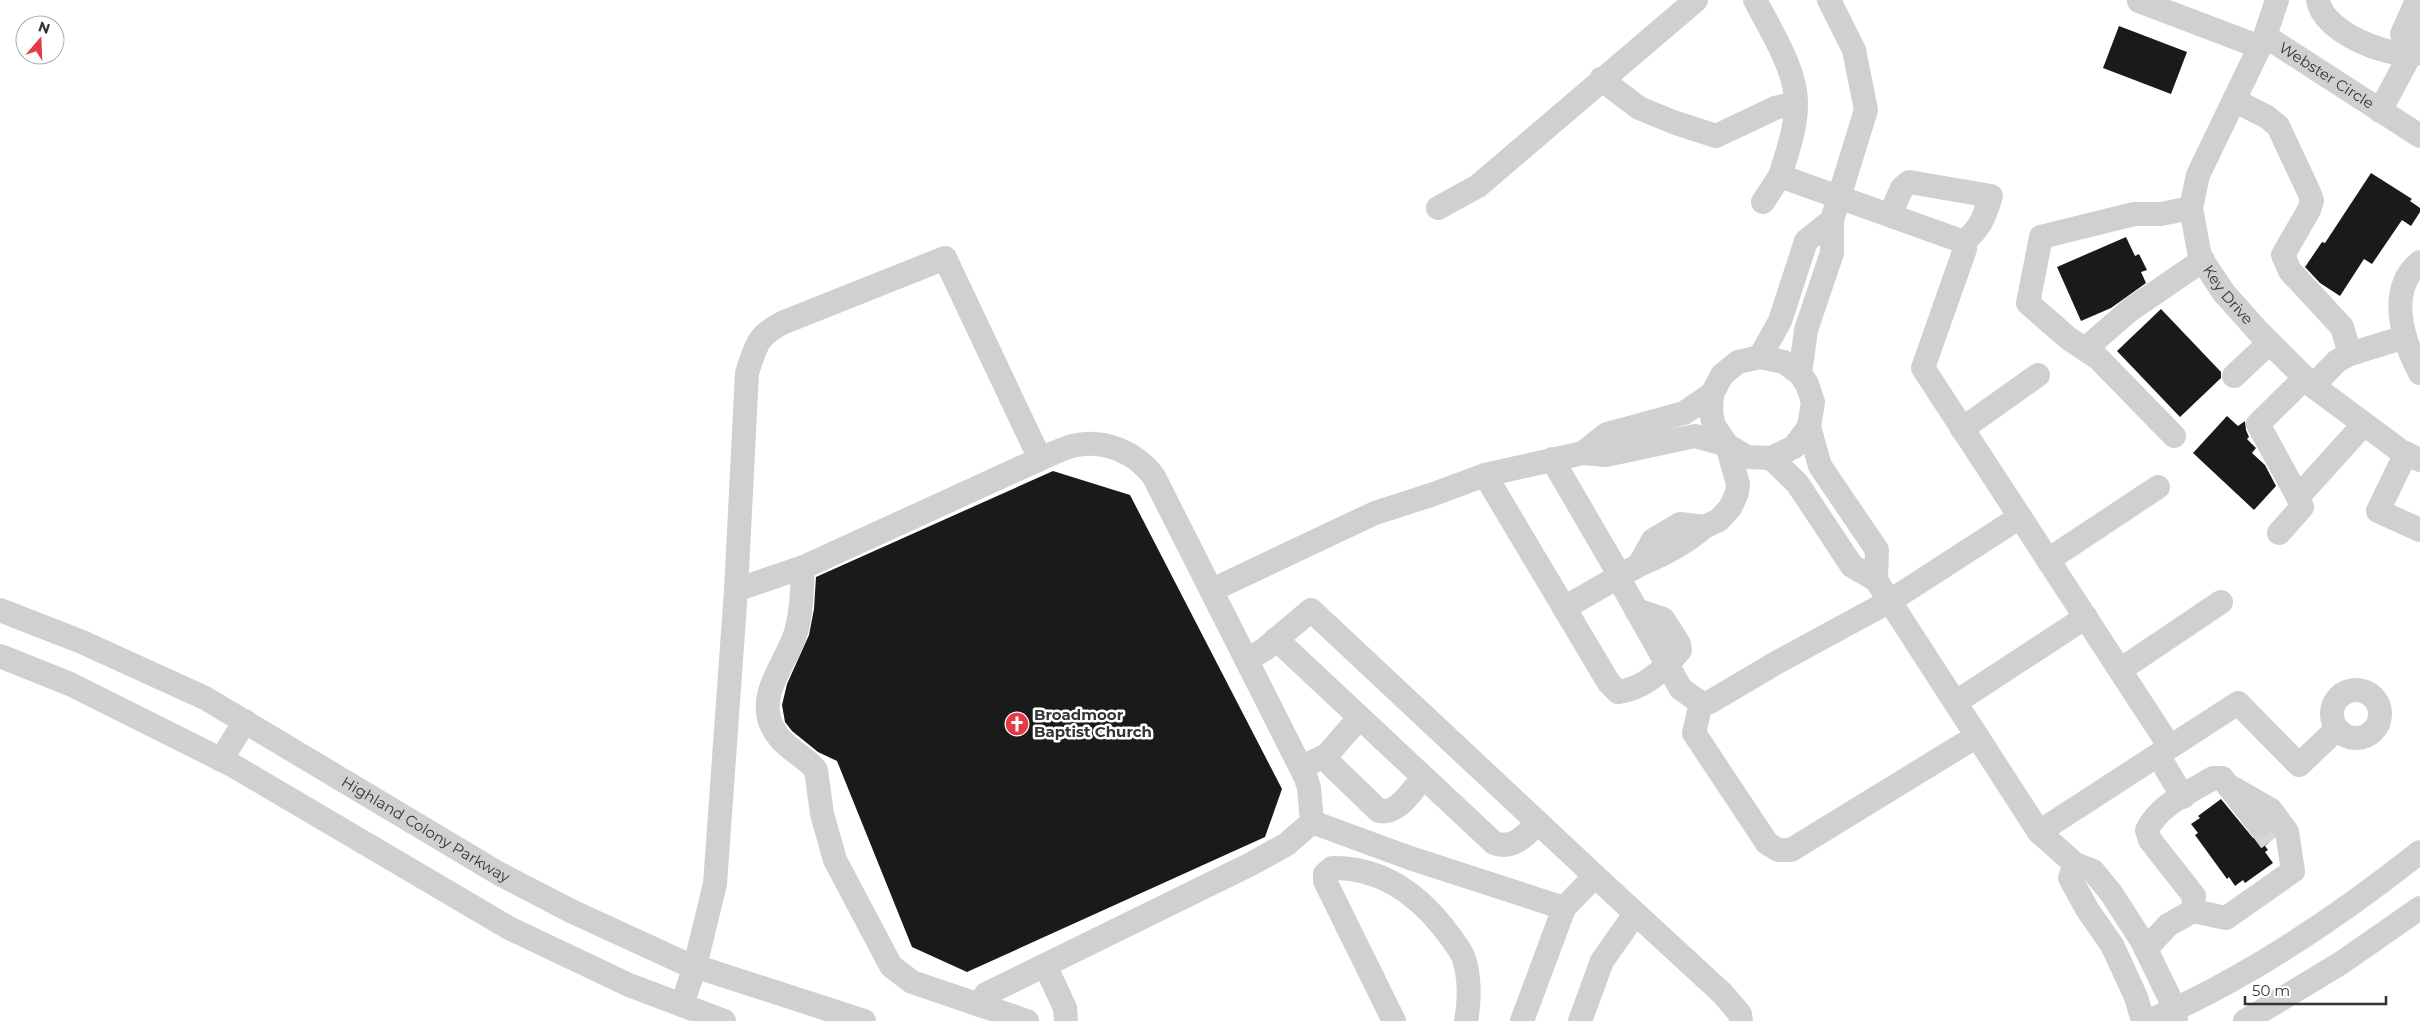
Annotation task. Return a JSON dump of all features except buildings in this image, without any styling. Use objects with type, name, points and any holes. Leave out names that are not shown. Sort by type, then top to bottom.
[{"type":"street","points":[[1438,208],[1478,186],[1696,0]]},
{"type":"street","points":[[1755,0],[1792,78],[1796,103],[1793,132],[1780,176],[1763,202]]},
{"type":"street","points":[[1800,374],[1806,330],[1832,254],[1832,220],[1866,110],[1854,50],[1829,0]]},
{"type":"street","name":"Webster Circle","points":[[2277,0],[2262,41],[2420,136]]},
{"type":"street","points":[[2318,0],[2319,10],[2324,17],[2354,38],[2387,51],[2417,52]]},
{"type":"street","points":[[2139,1],[2262,41]]},
{"type":"street","points":[[2417,17],[2402,34],[2417,52]]},
{"type":"street","name":"Key Drive","points":[[2262,41],[2198,175],[2191,208],[2203,260],[2224,293],[2269,343],[2309,382],[2364,424],[2413,457]]},
{"type":"street","points":[[2380,112],[2417,52]]},
{"type":"street","points":[[1601,80],[1639,108],[1673,122],[1716,136],[1775,108],[1796,103]]},
{"type":"street","points":[[2234,100],[2267,117],[2278,126],[2309,192],[2312,201],[2309,210],[2282,255],[2290,271],[2342,327],[2350,354]]},
{"type":"street","points":[[1780,176],[1964,242]]},
{"type":"street","points":[[1890,215],[1902,188],[1909,182],[1991,196],[1984,220],[1964,242]]},
{"type":"street","points":[[2174,436],[2098,358],[2068,338],[2028,304],[2042,237],[2134,214],[2161,214],[2191,208]]},
{"type":"street","points":[[1760,357],[1780,321],[1806,241],[1832,220]]},
{"type":"street","points":[[1964,242],[1965,249],[1923,368],[2120,670],[2164,751],[2183,796]]},
{"type":"street","points":[[682,1005],[695,966],[715,884],[736,590],[747,373],[756,344],[765,332],[782,323],[945,258],[1040,460]]},
{"type":"street","points":[[2085,348],[2130,310],[2203,260]]},
{"type":"street","points":[[2420,262],[2404,284],[2400,324],[2411,355],[2420,373]]},
{"type":"street","points":[[2279,533],[2302,507],[2258,424],[2337,361],[2350,354],[2405,337]]},
{"type":"street","points":[[2234,376],[2269,343]]},
{"type":"street","points":[[1564,608],[1692,538],[1704,526],[1719,520],[1730,508],[1737,493],[1738,484],[1727,445],[1714,426],[1711,412],[1712,394],[1722,375],[1738,362],[1760,357],[1784,362],[1800,374],[1807,384],[1812,402],[1809,427],[1820,466],[1877,550],[1876,580]]},
{"type":"street","points":[[1962,429],[2038,375]]},
{"type":"street","points":[[1583,454],[1607,434],[1684,414],[1712,394]]},
{"type":"street","points":[[2298,497],[2364,424]]},
{"type":"street","points":[[1212,590],[1375,513],[1484,475],[1552,459],[1583,454],[1606,455],[1695,436],[1727,445],[1747,456],[1771,458],[1794,447],[1809,427]]},
{"type":"street","points":[[736,590],[803,567],[1070,446],[1095,443],[1118,449],[1146,465],[1164,493],[1300,767],[1309,788],[1312,822]]},
{"type":"street","points":[[2413,457],[2378,511],[2420,530]]},
{"type":"street","points":[[1771,458],[1796,483],[1852,566],[1876,580],[2040,832],[2075,864],[2093,871],[2128,917],[2146,949],[2175,1015]]},
{"type":"street","points":[[1484,475],[1609,683],[1618,692],[1632,690],[1668,666],[1680,650],[1679,644],[1663,619],[1636,610],[1626,573],[1552,459]]},
{"type":"street","points":[[2048,560],[2158,487]]},
{"type":"street","points":[[1668,666],[1681,689],[1701,703],[1710,702],[1774,664],[1890,601],[2020,517]]},
{"type":"street","points":[[803,567],[802,597],[796,629],[769,696],[768,717],[772,728],[784,745],[816,770],[822,814],[835,860],[891,966],[912,982],[1027,1021]]},
{"type":"street","points":[[2120,670],[2221,602]]},
{"type":"street","name":"Highland Colony Parkway","points":[[0,610],[82,642],[205,698],[498,873],[571,911],[682,962],[864,1021]]},
{"type":"street","points":[[1247,660],[1311,610],[1594,876],[1723,994],[1740,1014],[1741,1021]]},
{"type":"street","points":[[1956,702],[2086,617]]},
{"type":"street","points":[[1276,639],[1494,843],[1500,846],[1515,843],[1538,823]]},
{"type":"street","points":[[0,656],[70,684],[221,760],[509,928],[628,985],[724,1021]]},
{"type":"street","points":[[1701,703],[1694,732],[1767,843],[1778,850],[1791,850],[1977,736]]},
{"type":"street","points":[[2040,832],[2238,703],[2299,765],[2337,729]]},
{"type":"street","points":[[1300,767],[1323,757],[1359,718]]},
{"type":"street","points":[[221,760],[244,721]]},
{"type":"street","points":[[1323,757],[1379,811],[1386,812],[1397,806],[1423,778]]},
{"type":"street","points":[[2193,912],[2194,896],[2150,840],[2147,830],[2161,810],[2213,778],[2222,778],[2294,870]]},
{"type":"street","points":[[2229,786],[2270,810],[2287,832],[2294,870]]},
{"type":"street","points":[[980,1005],[986,994],[1251,864],[1287,844],[1312,822]]},
{"type":"street","points":[[1312,822],[1410,858],[1564,908]]},
{"type":"street","points":[[2149,1021],[2175,1015],[2303,937],[2420,852]]},
{"type":"street","points":[[2075,864],[2070,878],[2087,909],[2112,945],[2136,996],[2143,1021]]},
{"type":"street","points":[[1394,1021],[1325,881],[1325,874],[1332,868],[1358,870],[1377,875],[1412,895],[1429,910],[1462,956],[1469,987],[1466,1021]]},
{"type":"street","points":[[2146,949],[2168,925],[2193,912],[2226,918],[2294,870]]},
{"type":"street","points":[[1522,1021],[1564,908],[1594,876]]},
{"type":"street","points":[[2245,1021],[2341,963],[2420,908]]},
{"type":"street","points":[[1580,1021],[1602,961],[1635,914]]},
{"type":"street","points":[[1045,965],[1065,1008],[1066,1021]]},
{"type":"tunnel","points":[[2259,825],[2271,841]]},
{"type":"place","name":"Broadmoor Baptist Church","points":[[1017,724]]}]
